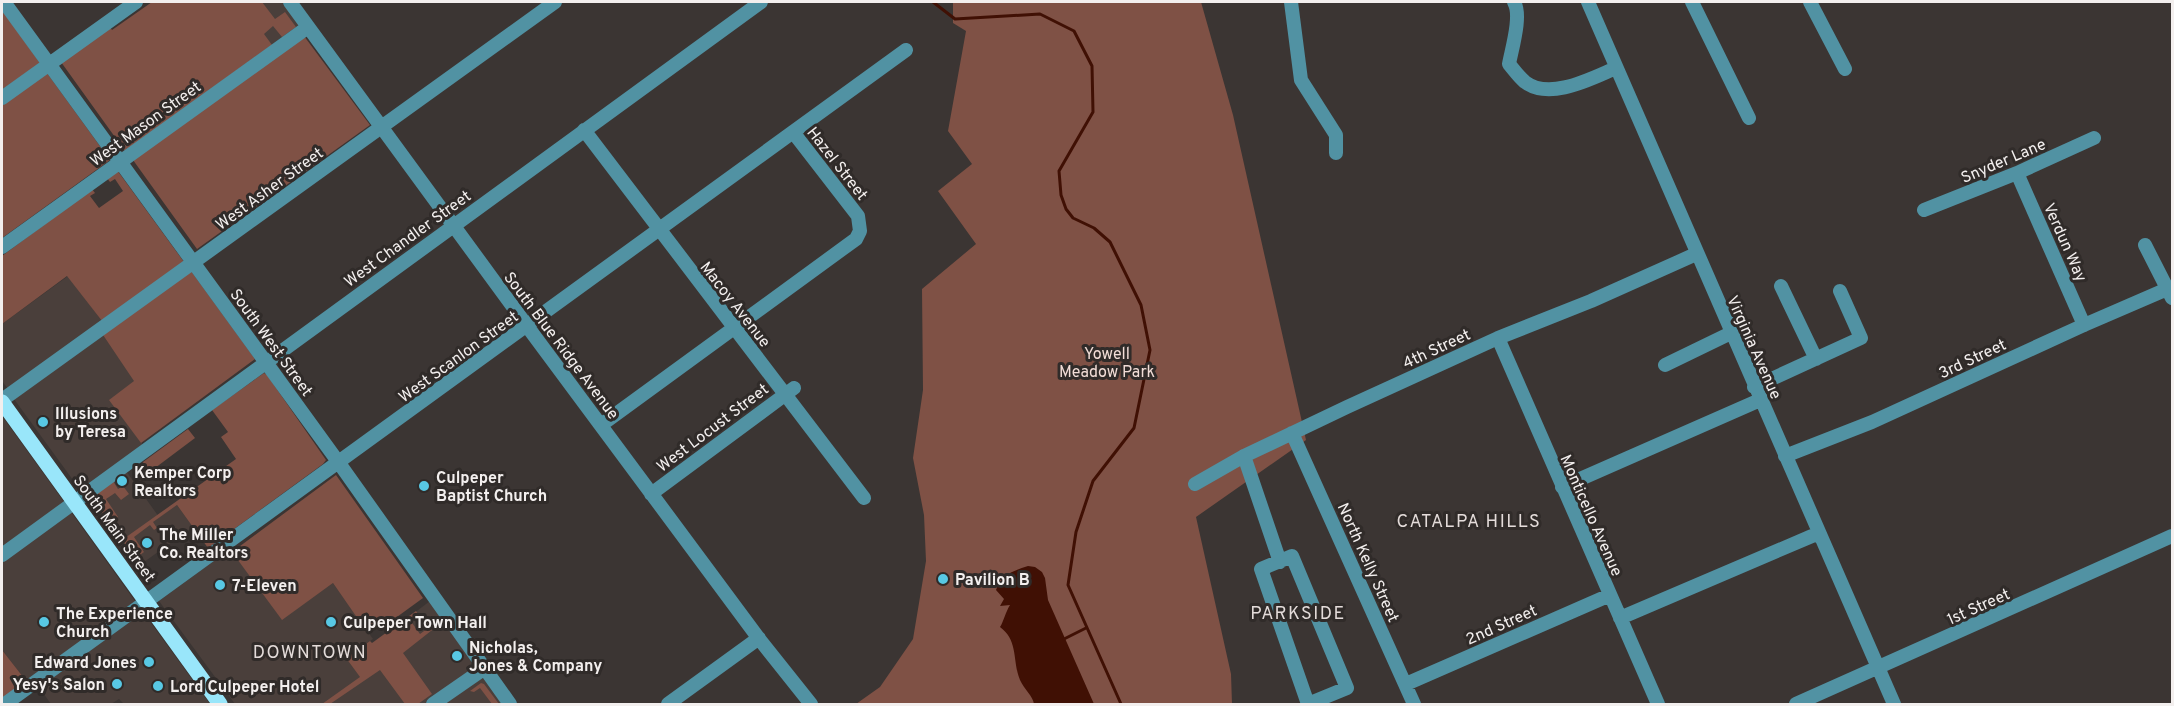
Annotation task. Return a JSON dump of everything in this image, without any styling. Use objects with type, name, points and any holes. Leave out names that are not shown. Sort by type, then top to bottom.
[{"type":"main road","name":"South Main Street","points":[[2,401],[219,704]]},
{"type":"street","name":"South West Street","points":[[4,2],[339,463],[510,705]]},
{"type":"street","points":[[2,98],[136,2]]},
{"type":"street","name":"South Blue Ridge Avenue","points":[[290,2],[651,494],[811,705]]},
{"type":"street","name":"West Asher Street","points":[[2,401],[555,2]]},
{"type":"street","name":"West Chandler Street","points":[[2,555],[761,2]]},
{"type":"street","points":[[1291,2],[1301,81],[1336,135],[1336,153]]},
{"type":"street","points":[[1514,2],[1517,6],[1516,29],[1509,64],[1526,83],[1541,89],[1571,87],[1617,68]]},
{"type":"street","name":"Virginia Avenue","points":[[1588,2],[1894,705]]},
{"type":"street","points":[[1692,2],[1749,118]]},
{"type":"street","points":[[1810,2],[1845,69]]},
{"type":"street","name":"West Mason Street","points":[[2,247],[308,27]]},
{"type":"street","name":"West Scanlon Street","points":[[5,705],[906,50]]},
{"type":"street","name":"Macoy Avenue","points":[[584,130],[734,328],[789,391],[864,498]]},
{"type":"street","name":"Hazel Street","points":[[734,328],[849,245],[860,231],[858,216],[793,132]]},
{"type":"street","name":"Snyder Lane","points":[[1924,210],[2017,173],[2094,138]]},
{"type":"street","name":"Verdun Way","points":[[2017,173],[2084,325]]},
{"type":"street","points":[[2145,245],[2171,291]]},
{"type":"street","name":"4th Street","points":[[1195,484],[1244,456],[1498,338],[1591,301],[1696,254]]},
{"type":"street","points":[[1781,286],[1816,359]]},
{"type":"street","points":[[1562,487],[1757,393],[1816,359],[1861,338],[1840,291]]},
{"type":"street","name":"3rd Street","points":[[1785,456],[1872,422],[2084,325],[2171,291]]},
{"type":"street","points":[[601,425],[734,328]]},
{"type":"street","points":[[1665,365],[1731,333]]},
{"type":"street","name":"Monticello Avenue","points":[[1498,338],[1658,705]]},
{"type":"street","name":"West Locust Street","points":[[651,494],[789,391]]},
{"type":"street","name":"North Kelly Street","points":[[1292,433],[1414,705]]},
{"type":"street","points":[[1244,456],[1280,562]]},
{"type":"street","points":[[1620,618],[1819,533]]},
{"type":"street","name":"1st Street","points":[[1796,705],[2172,536]]},
{"type":"street","points":[[1292,556],[1347,688],[1308,705],[1261,569],[1280,562],[1292,556]]},
{"type":"street","name":"2nd Street","points":[[1406,684],[1610,595]]},
{"type":"street","points":[[668,705],[759,639]]},
{"type":"street","points":[[433,705],[485,668]]},
{"type":"shaded area","points":[[232,2],[284,2],[301,23],[266,49]]},
{"type":"shaded area","points":[[68,276],[102,321],[8,389],[2,381],[2,324]]},
{"type":"shaded area","points":[[103,335],[135,381],[110,400],[143,445],[81,491],[14,399]]},
{"type":"shaded area","points":[[2,416],[64,502],[2,548]]},
{"type":"shaded area","points":[[126,471],[159,517],[177,505],[193,527],[137,567],[87,500]]},
{"type":"shaded area","points":[[71,512],[137,604],[27,682],[2,650],[2,562]]},
{"type":"shaded area","points":[[230,549],[282,619],[333,583],[373,639],[346,658],[362,679],[405,620],[430,601],[477,667],[424,704],[235,704],[159,601]]},
{"type":"shaded area","points":[[1028,566],[1035,567],[1042,572],[1045,578],[1048,600],[1094,704],[1034,704],[1020,680],[1013,645],[1000,627],[1010,605],[1000,606],[1004,599],[996,590],[1005,577]]},
{"type":"shaded area","points":[[143,612],[210,704],[124,704],[119,699],[111,704],[51,704],[38,686]]},
{"type":"shaded area","points":[[483,678],[503,704],[444,704],[480,679]]},
{"type":"green space","points":[[152,2],[262,2],[275,19],[285,12],[296,27],[282,37],[273,26],[264,34],[272,45],[125,151],[61,62],[110,27],[112,30]]},
{"type":"green space","name":"Yowell Meadow Park","points":[[953,2],[1201,2],[1233,115],[1306,440],[1196,517],[1231,674],[1232,704],[856,704],[880,687],[913,639],[926,561],[924,515],[913,458],[923,390],[922,289],[976,244],[938,191],[972,164],[948,131],[966,31],[953,23]]},
{"type":"green space","points":[[2,10],[40,63],[2,90]]},
{"type":"green space","points":[[304,36],[370,125],[197,249],[133,160]]},
{"type":"green space","points":[[47,73],[110,160],[2,238],[2,105]]},
{"type":"green space","points":[[117,170],[184,262],[102,321],[67,276],[2,324],[2,256],[92,189],[95,193],[90,196],[99,208],[123,191],[115,179],[110,182],[107,178]]},
{"type":"green space","points":[[191,271],[255,359],[141,443],[109,400],[134,381],[103,335]]},
{"type":"green space","points":[[264,373],[326,460],[208,548],[177,505],[153,522],[157,528],[154,530],[150,525],[134,537],[144,552],[136,558],[122,540],[236,459],[221,437],[228,432],[212,410]]},
{"type":"green space","points":[[188,429],[195,438],[147,474],[143,462]]},
{"type":"green space","points":[[336,475],[423,598],[390,622],[367,632],[333,583],[282,620],[232,552]]},
{"type":"green space","points":[[113,481],[118,489],[123,486],[129,494],[121,500],[115,493],[106,499],[118,517],[109,523],[91,498]]},
{"type":"green space","points":[[416,611],[418,614],[410,620],[420,634],[439,620],[441,623],[403,653],[432,694],[418,704],[405,704],[380,670],[330,704],[322,704],[360,677],[346,658],[370,641],[372,643]]},
{"type":"green space","points":[[2,650],[27,682],[2,700]]},
{"type":"green space","points":[[481,683],[499,704],[492,704],[480,688],[474,692],[470,691]]},
{"type":"waterway","points":[[933,2],[955,19],[1040,14],[1074,31],[1092,66],[1093,112],[1059,171],[1061,195],[1066,209],[1073,218],[1094,228],[1110,242],[1141,305],[1150,350],[1134,428],[1093,481],[1076,532],[1068,585],[1121,704]]},
{"type":"waterway","points":[[1064,639],[1086,628]]},
{"type":"place","name":"Illusions by Teresa","points":[[43,422]]},
{"type":"place","name":"Kemper Corp Realtors","points":[[122,481]]},
{"type":"place","name":"Culpeper Baptist Church","points":[[424,486]]},
{"type":"place","name":"The Miller Co. Realtors","points":[[147,543]]},
{"type":"place","name":"Pavilion B","points":[[943,579]]},
{"type":"place","name":"7-Eleven","points":[[220,585]]},
{"type":"place","name":"The Experience Church","points":[[44,622]]},
{"type":"place","name":"Culpeper Town Hall","points":[[331,622]]},
{"type":"place","name":"Nicholas, Jones & Company","points":[[457,656]]},
{"type":"place","name":"Edward Jones","points":[[149,662]]},
{"type":"place","name":"Yesy's Salon","points":[[117,684]]},
{"type":"place","name":"Lord Culpeper Hotel","points":[[158,686]]},
{"type":"district","name":"CATALPA HILLS","points":[[1469,521]]},
{"type":"district","name":"PARKSIDE","points":[[1298,613]]},
{"type":"district","name":"DOWNTOWN","points":[[310,652]]}]
